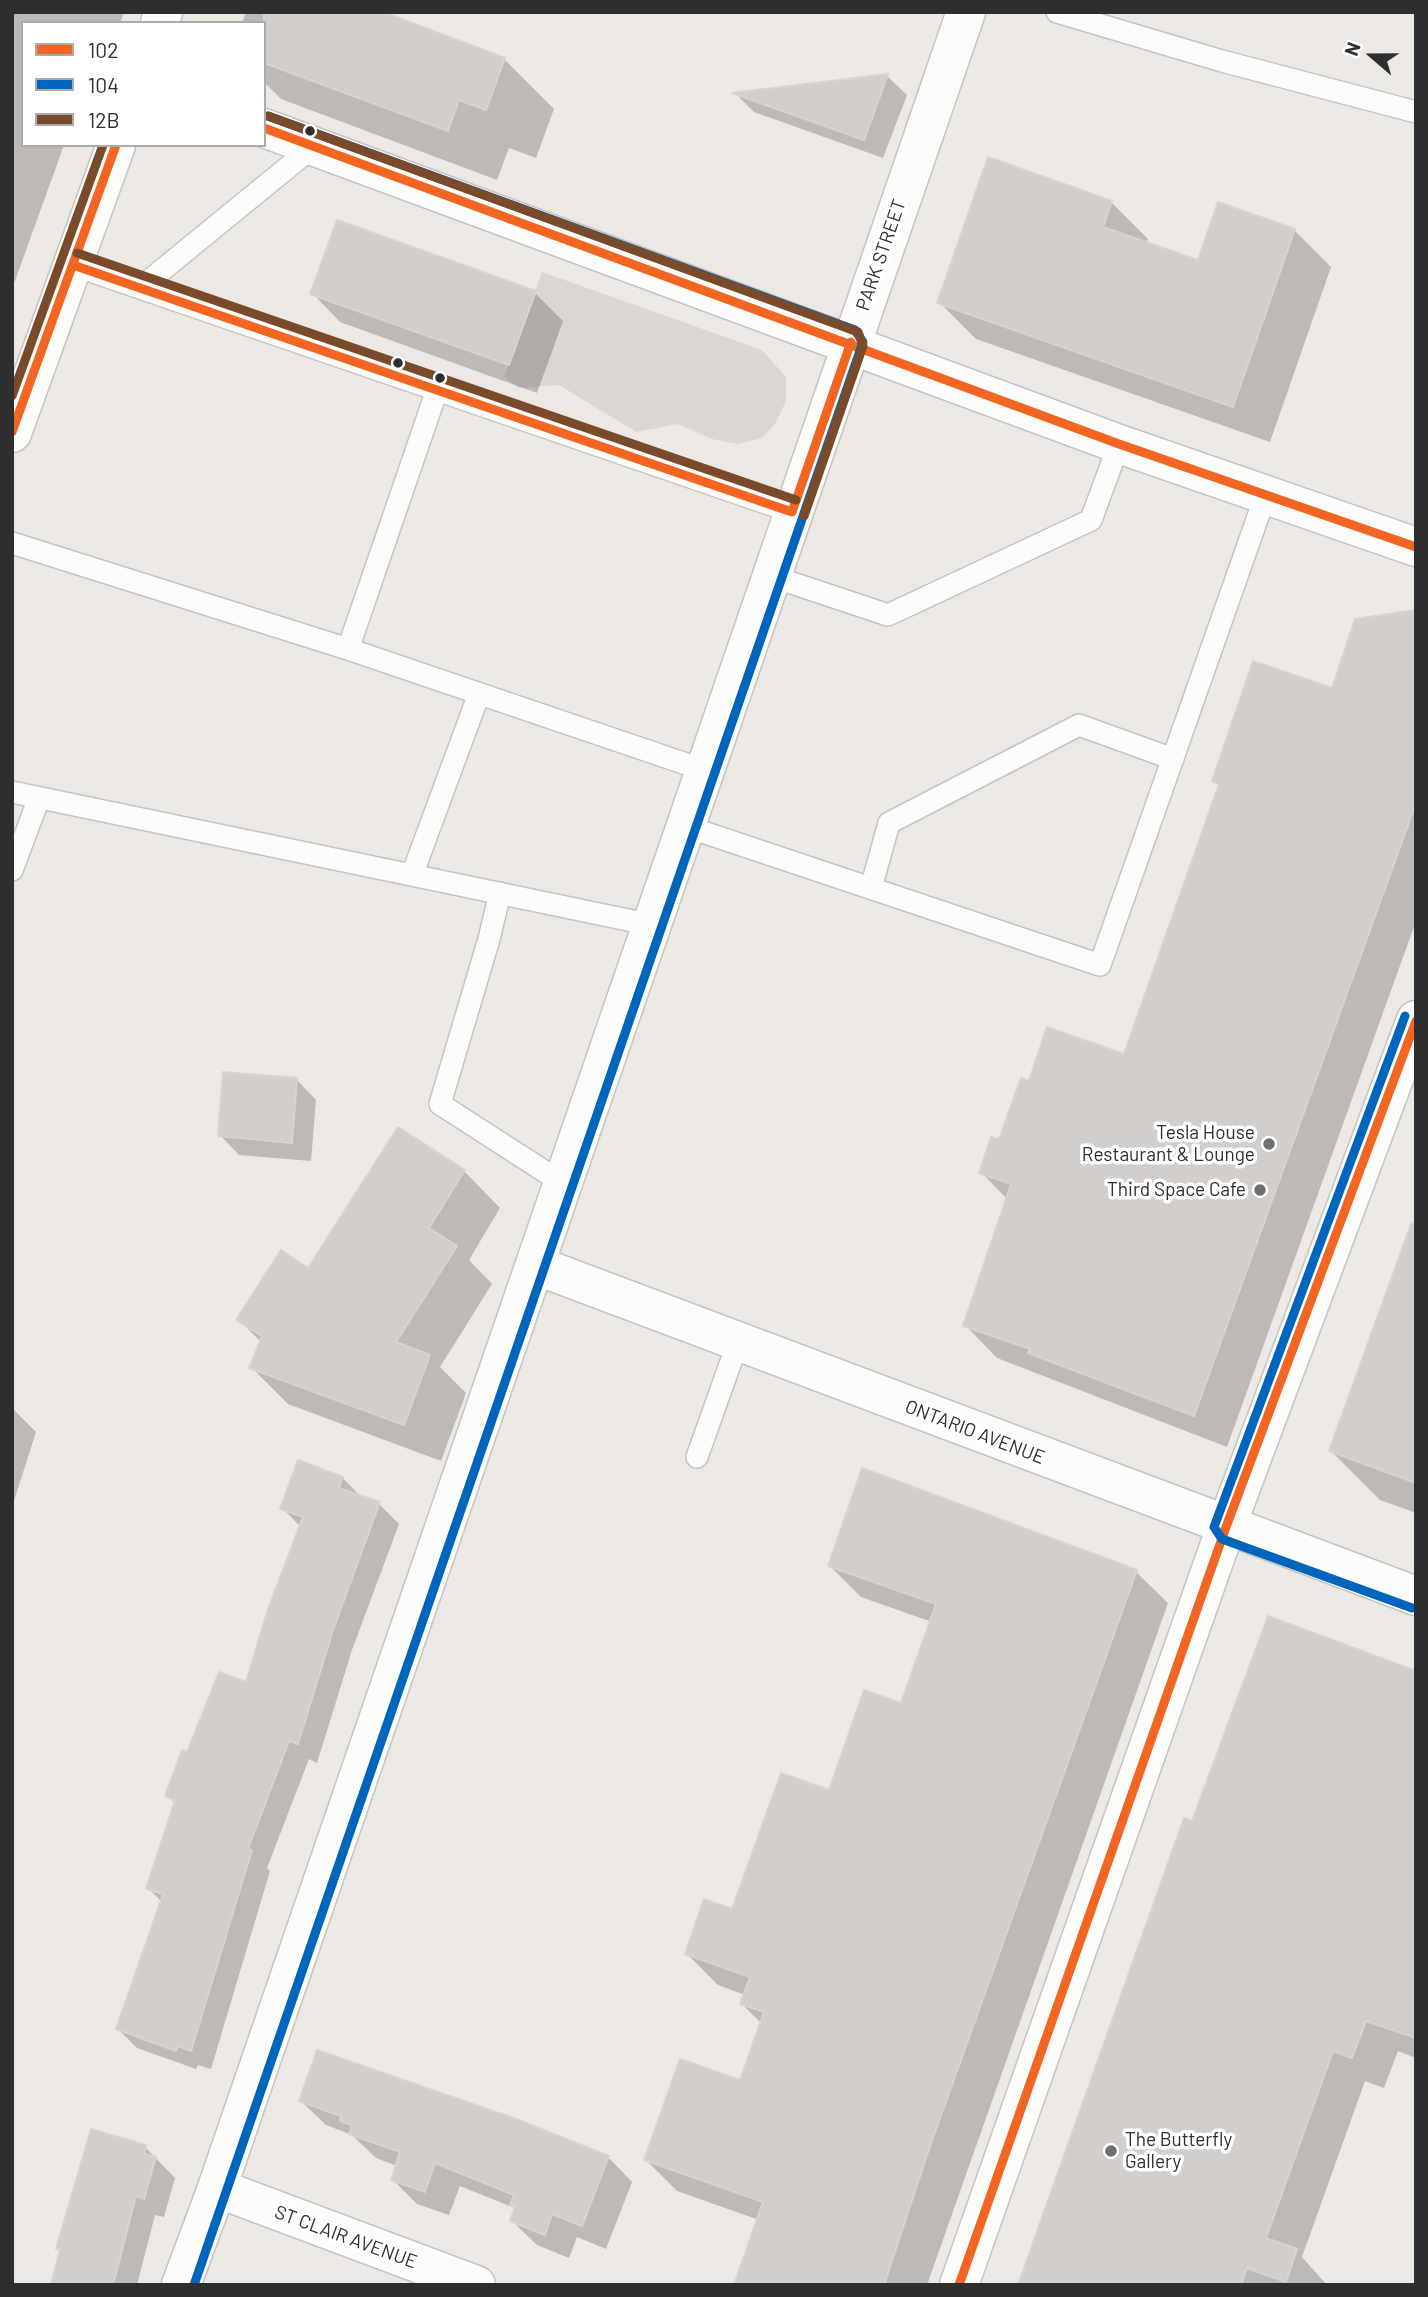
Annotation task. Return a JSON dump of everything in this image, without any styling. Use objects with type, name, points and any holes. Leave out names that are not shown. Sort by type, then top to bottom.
[{"type":"street","name":"PARK STREET","points":[[181,2285],[217,2188],[535,1265],[561,1182],[966,12]]},
{"type":"street","points":[[266,129],[851,342],[1119,444],[1416,547]]},
{"type":"street","points":[[12,433],[115,147]]},
{"type":"street","points":[[958,2285],[1226,1527],[1416,1020]]},
{"type":"street","name":"ONTARIO AVENUE","points":[[535,1265],[1226,1527],[1416,1596]]},
{"type":"street","name":"ST CLAIR AVENUE","points":[[217,2188],[475,2285]]},
{"type":"lane","points":[[1057,12],[1222,61],[1416,112]]},
{"type":"lane","points":[[140,288],[314,146]]},
{"type":"lane","points":[[73,265],[792,512]]},
{"type":"lane","points":[[348,649],[437,390]]},
{"type":"lane","points":[[771,576],[888,615],[1091,520],[1119,444]]},
{"type":"lane","points":[[685,826],[1100,965],[1266,494]]},
{"type":"lane","points":[[12,543],[348,649],[704,770]]},
{"type":"lane","points":[[412,875],[479,694]]},
{"type":"lane","points":[[871,888],[890,823],[1079,725],[1173,759]]},
{"type":"lane","points":[[12,792],[652,925]]},
{"type":"lane","points":[[12,870],[39,798]]},
{"type":"lane","points":[[500,893],[440,1104],[561,1182]]},
{"type":"lane","points":[[697,1457],[738,1342]]},
{"type":"shaded area","points":[[542,272],[762,350],[786,377],[786,401],[775,424],[762,438],[738,444],[712,439],[678,424],[636,432],[559,385],[519,388],[504,377]]},
{"type":"building","points":[[264,12],[383,12],[505,58],[486,110],[459,100],[448,131],[266,64]]},
{"type":"building","points":[[888,74],[864,140],[732,93]]},
{"type":"building","points":[[988,157],[1112,201],[1103,227],[1198,260],[1218,202],[1295,229],[1233,407],[937,303]]},
{"type":"building","points":[[337,220],[536,291],[509,365],[310,294]]},
{"type":"building","points":[[1416,610],[1416,803],[1194,1416],[1028,1353],[1030,1349],[963,1326],[1011,1184],[979,1173],[991,1137],[999,1139],[1021,1078],[1029,1081],[1047,1027],[1124,1054],[1219,784],[1212,781],[1253,661],[1332,688],[1355,619]]},
{"type":"building","points":[[223,1072],[297,1078],[292,1143],[218,1136]]},
{"type":"building","points":[[398,1127],[465,1170],[429,1228],[457,1246],[396,1342],[430,1355],[404,1425],[249,1368],[262,1336],[236,1320],[281,1250],[308,1268]]},
{"type":"building","points":[[1411,1224],[1416,1224],[1416,1483],[1329,1451]]},
{"type":"building","points":[[298,1460],[343,1477],[339,1488],[380,1502],[333,1630],[298,1744],[289,1741],[248,1849],[252,1850],[191,2051],[178,2046],[176,2051],[116,2029],[163,1894],[146,1889],[175,1800],[165,1796],[182,1750],[187,1752],[219,1672],[246,1682],[268,1609],[303,1517],[280,1509]]},
{"type":"building","points":[[862,1468],[1137,1570],[929,2149],[884,2285],[734,2285],[763,2202],[644,2160],[680,2059],[740,2080],[764,2012],[740,2004],[750,1977],[685,1954],[704,1899],[732,1909],[781,1773],[829,1790],[864,1690],[901,1703],[936,1604],[828,1566]]},
{"type":"building","points":[[1268,1616],[1416,1671],[1416,2038],[1366,2021],[1352,2058],[1333,2051],[1266,2238],[1297,2249],[1286,2282],[1247,2268],[1241,2285],[1018,2285],[1184,1818],[1192,1821]]},
{"type":"building","points":[[317,2050],[516,2119],[609,2156],[582,2226],[552,2214],[545,2235],[510,2221],[515,2207],[510,2205],[514,2195],[435,2163],[425,2192],[391,2180],[400,2152],[349,2134],[352,2125],[340,2121],[341,2116],[299,2101]]},
{"type":"building","points":[[91,2129],[146,2145],[144,2154],[156,2157],[144,2199],[136,2196],[113,2285],[51,2285],[60,2249],[56,2249]]},
{"type":"transit line","name":"104","points":[[194,2285],[863,342],[855,330],[268,116]]},
{"type":"transit line","name":"12B","points":[[268,116],[858,332],[863,346],[804,516]]},
{"type":"transit line","name":"102","points":[[266,129],[1119,444],[1416,547]]},
{"type":"transit line","name":"12B","points":[[12,396],[102,147]]},
{"type":"transit line","name":"102","points":[[12,432],[115,147]]},
{"type":"transit line","name":"12B","points":[[77,253],[796,500]]},
{"type":"transit line","name":"102","points":[[73,265],[792,512],[851,342]]},
{"type":"transit line","name":"104","points":[[1405,1016],[1214,1527],[1222,1539],[1412,1608]]},
{"type":"transit line","name":"102","points":[[959,2285],[1226,1527],[1416,1021]]},
{"type":"place","name":"Tesla House Restaurant & Lounge","points":[[1269,1144]]},
{"type":"place","name":"Third Space Cafe","points":[[1260,1190]]},
{"type":"place","name":"The Butterfly Gallery","points":[[1111,2151]]}]
